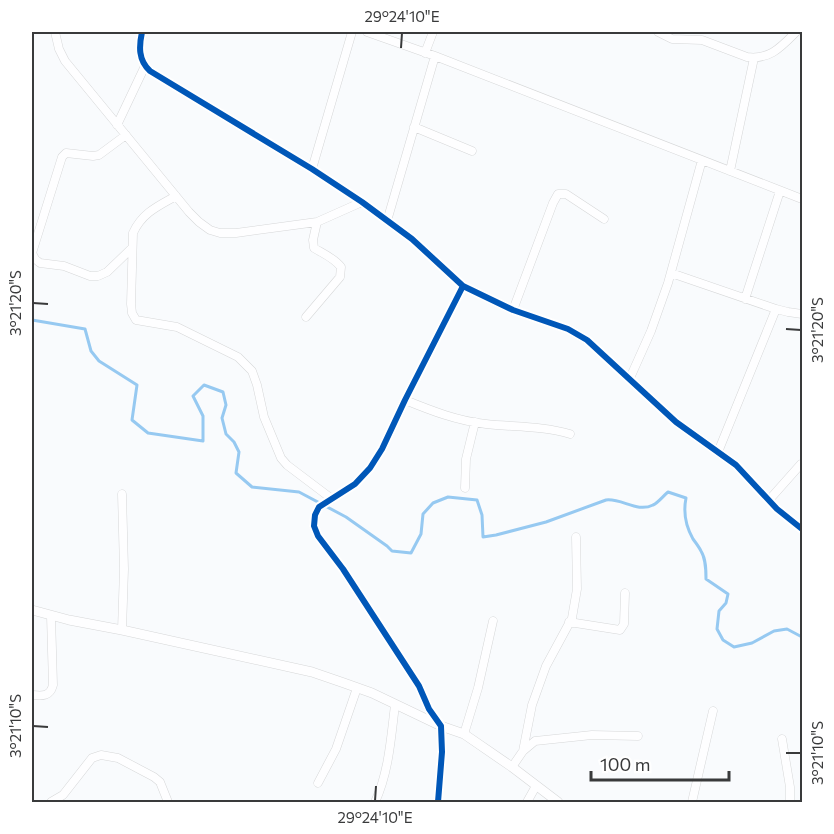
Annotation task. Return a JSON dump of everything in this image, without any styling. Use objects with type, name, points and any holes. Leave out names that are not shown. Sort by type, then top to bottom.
[{"type":"street","points":[[55,32],[65,61],[176,196],[199,222],[210,230],[248,232],[317,222],[362,202]]},
{"type":"street","points":[[142,32],[140,52],[145,66],[362,202],[412,239],[463,286],[513,310],[562,327],[587,340],[676,422],[740,469],[782,514],[802,529]]},
{"type":"street","points":[[312,169],[352,32]]},
{"type":"street","points":[[367,32],[435,56],[802,199]]},
{"type":"street","points":[[425,53],[433,32]]},
{"type":"street","points":[[658,32],[672,39],[702,40],[754,58],[773,53],[796,32]]},
{"type":"street","points":[[387,221],[435,56]]},
{"type":"street","points":[[730,171],[754,58]]},
{"type":"street","points":[[117,125],[145,66]]},
{"type":"street","points":[[414,127],[472,152]]},
{"type":"street","points":[[126,135],[99,155],[66,153],[62,157],[32,253],[40,263],[64,266],[90,276],[98,276],[107,272],[132,248]]},
{"type":"street","points":[[630,378],[651,331],[702,160]]},
{"type":"street","points":[[746,299],[780,190]]},
{"type":"street","points":[[513,310],[558,194],[566,194],[604,219]]},
{"type":"street","points":[[176,196],[154,208],[137,223],[133,233],[132,313],[136,320],[177,327],[238,357],[252,371],[258,386],[264,417],[281,458],[332,499]]},
{"type":"street","points":[[306,317],[340,277],[341,267],[336,261],[314,248],[313,240],[317,222]]},
{"type":"street","points":[[670,273],[776,309],[802,314]]},
{"type":"street","points":[[438,802],[442,752],[441,726],[429,709],[419,686],[318,536],[314,526],[315,515],[319,507],[355,484],[370,468],[382,449],[463,286]]},
{"type":"street","points":[[718,452],[776,309]]},
{"type":"street","points":[[405,400],[440,414],[475,422],[546,428],[570,434]]},
{"type":"street","points":[[465,488],[466,459],[475,422]]},
{"type":"street","points":[[769,500],[801,464]]},
{"type":"street","points":[[122,494],[124,569],[122,630]]},
{"type":"street","points":[[523,751],[532,705],[542,676],[572,618],[577,589],[576,537]]},
{"type":"street","points":[[569,622],[620,630],[624,624],[625,593]]},
{"type":"street","points":[[32,610],[312,672],[357,688],[464,734],[558,802]]},
{"type":"street","points":[[32,695],[46,695],[51,692],[53,685],[51,616]]},
{"type":"street","points":[[464,734],[478,688],[493,621]]},
{"type":"street","points":[[318,783],[336,749],[357,688]]},
{"type":"street","points":[[375,802],[386,768],[395,705]]},
{"type":"street","points":[[692,802],[713,711]]},
{"type":"street","points":[[512,767],[523,751],[535,741],[592,735],[638,736]]},
{"type":"street","points":[[782,739],[790,787],[790,802]]},
{"type":"street","points":[[51,802],[63,795],[92,758],[101,755],[118,758],[154,777],[160,782],[168,802]]},
{"type":"street","points":[[527,802],[536,786]]},
{"type":"waterway","points":[[32,320],[85,329],[91,351],[99,361],[137,385],[132,420],[148,433],[203,441],[203,416],[193,396],[204,385],[223,392],[226,405],[222,418],[226,434],[234,442],[239,452],[236,473],[252,487],[299,492],[346,517],[392,551],[411,553],[421,534],[423,514],[433,503],[448,497],[477,500],[482,515],[483,537],[546,522],[606,500],[647,507],[655,504],[668,492],[686,498],[686,524],[704,557],[706,579],[728,594],[726,603],[719,611],[717,629],[723,640],[734,647],[752,643],[774,631],[787,629],[802,637]]},
{"type":"cycle path","points":[[142,32],[140,53],[150,71],[362,202],[412,239],[463,286],[513,310],[568,329],[587,340],[676,422],[736,465],[777,509],[802,529]]},
{"type":"cycle path","points":[[438,802],[442,752],[441,726],[429,709],[419,686],[343,569],[318,536],[314,526],[315,515],[319,507],[355,484],[370,468],[382,449],[463,286]]}]
